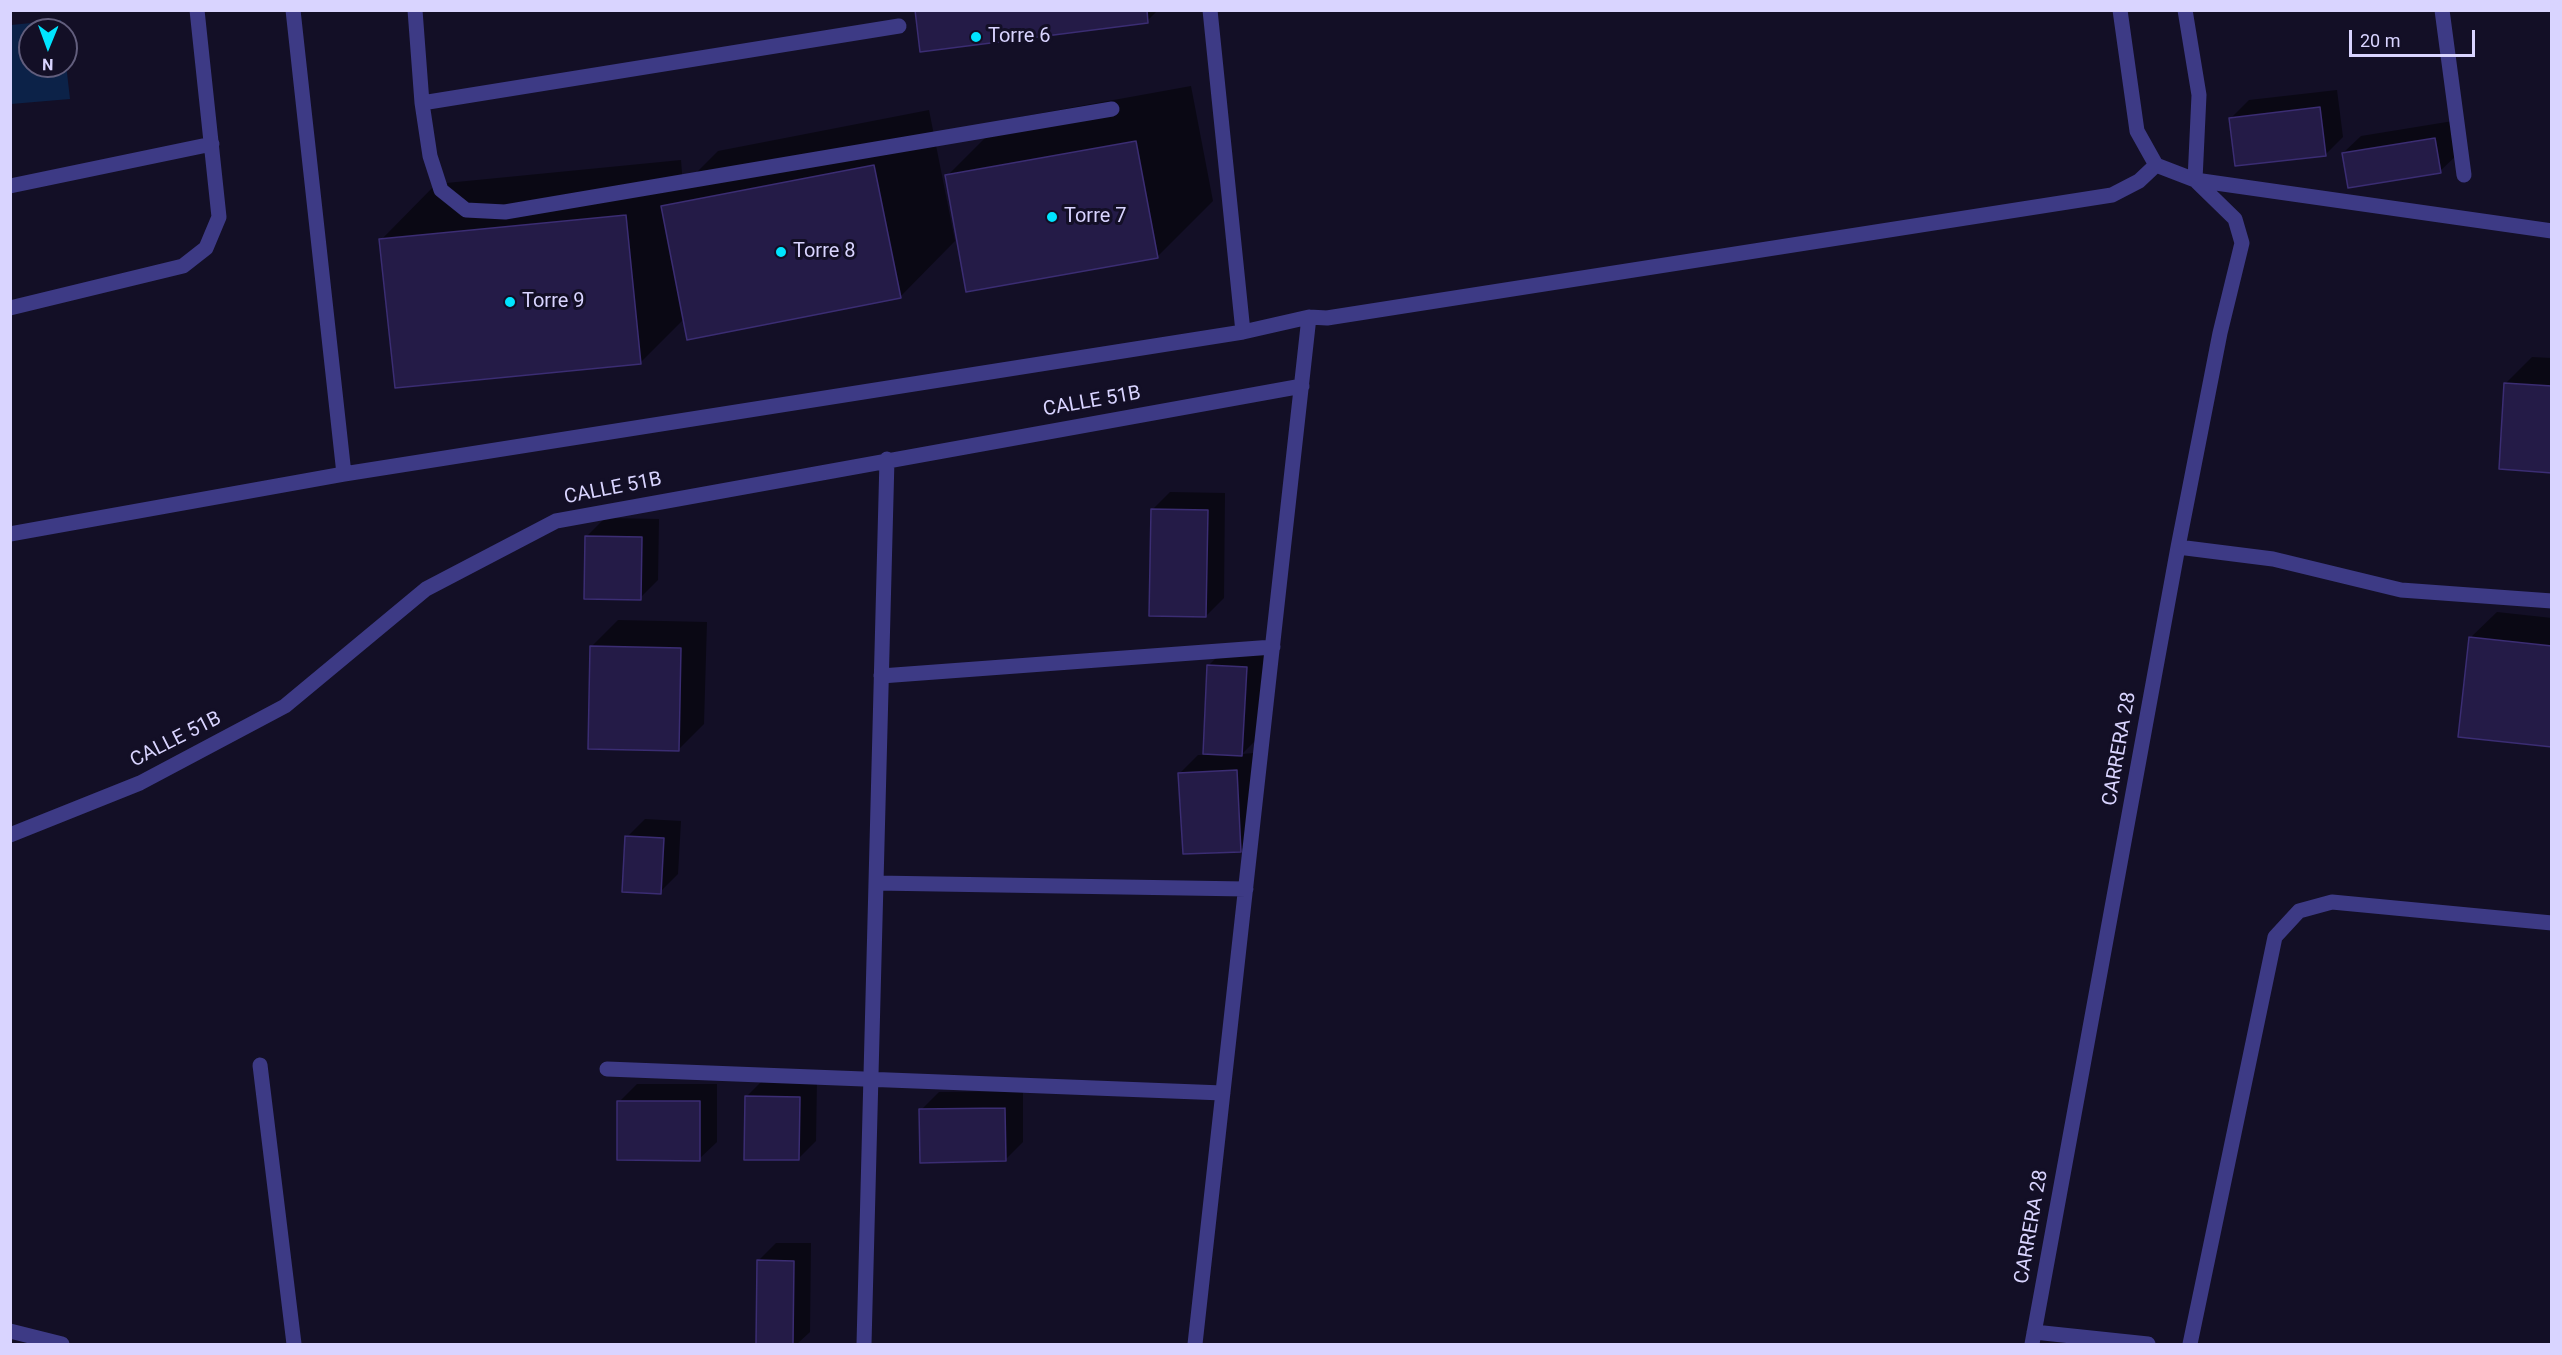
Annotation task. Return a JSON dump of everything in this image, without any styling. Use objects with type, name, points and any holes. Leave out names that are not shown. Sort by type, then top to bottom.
[{"type":"street","points":[[10,308],[183,266],[206,248],[219,218],[197,10]]},
{"type":"street","points":[[293,10],[344,474]]},
{"type":"street","points":[[415,10],[422,103],[430,156],[441,190],[466,210],[505,212],[1112,109]]},
{"type":"street","points":[[1210,10],[1243,332]]},
{"type":"street","points":[[10,534],[344,474],[1243,332],[1310,317],[1327,318],[2112,195],[2139,182],[2156,165],[2137,131],[2120,10]]},
{"type":"street","points":[[2185,10],[2199,95],[2195,180],[2552,231]]},
{"type":"street","points":[[2442,10],[2464,175]]},
{"type":"street","points":[[422,103],[899,26]]},
{"type":"street","points":[[10,186],[212,144]]},
{"type":"street","name":"CARRERA 28","points":[[2033,1338],[2178,547],[2220,333],[2242,243],[2235,219],[2195,180],[2156,165]]},
{"type":"street","points":[[1195,1344],[1310,317]]},
{"type":"street","name":"CALLE 51B","points":[[10,835],[140,783],[285,706],[426,589],[556,521],[887,459],[1302,386]]},
{"type":"street","points":[[864,1344],[887,459]]},
{"type":"street","points":[[2178,547],[2272,559],[2401,590],[2552,601]]},
{"type":"street","points":[[881,676],[1273,647]]},
{"type":"street","points":[[876,883],[1246,889]]},
{"type":"street","points":[[2190,1344],[2275,936],[2299,910],[2332,902],[2552,923]]},
{"type":"street","points":[[260,1065],[294,1344]]},
{"type":"street","points":[[607,1070],[1223,1094]]},
{"type":"street","points":[[10,1330],[62,1344]]},
{"type":"street","points":[[2033,1338],[2148,1344]]},
{"type":"water","points":[[18,24],[18,78],[68,78],[70,99],[11,104],[11,25]]},
{"type":"building","name":"Torre 6","points":[[915,10],[1147,10],[1148,23],[920,52]]},
{"type":"building","points":[[2320,107],[2326,156],[2235,166],[2229,118]]},
{"type":"building","points":[[2435,138],[2441,173],[2348,188],[2342,153]]},
{"type":"building","name":"Torre 7","points":[[1136,141],[1158,258],[966,292],[945,175]]},
{"type":"building","name":"Torre 8","points":[[874,165],[901,298],[687,340],[661,206]]},
{"type":"building","name":"Torre 9","points":[[626,215],[641,364],[395,388],[379,239]]},
{"type":"building","points":[[2504,383],[2552,386],[2552,473],[2499,469]]},
{"type":"building","points":[[1151,509],[1208,510],[1206,617],[1149,616]]},
{"type":"building","points":[[585,536],[642,537],[641,600],[584,599]]},
{"type":"building","points":[[2469,637],[2552,646],[2552,747],[2458,737]]},
{"type":"building","points":[[590,646],[681,648],[679,751],[588,749]]},
{"type":"building","points":[[1207,665],[1247,667],[1242,756],[1203,754]]},
{"type":"building","points":[[1237,770],[1241,852],[1183,854],[1178,773]]},
{"type":"building","points":[[625,836],[664,838],[661,894],[622,892]]},
{"type":"building","points":[[745,1096],[800,1097],[799,1160],[744,1160]]},
{"type":"building","points":[[617,1101],[700,1101],[700,1161],[617,1160]]},
{"type":"building","points":[[1005,1108],[1006,1161],[920,1163],[919,1109]]},
{"type":"building","points":[[757,1260],[794,1261],[793,1344],[756,1344]]},
{"type":"place","name":"Torre 6","points":[[976,37]]},
{"type":"place","name":"Torre 7","points":[[1052,217]]},
{"type":"place","name":"Torre 8","points":[[781,252]]},
{"type":"place","name":"Torre 9","points":[[510,302]]}]
